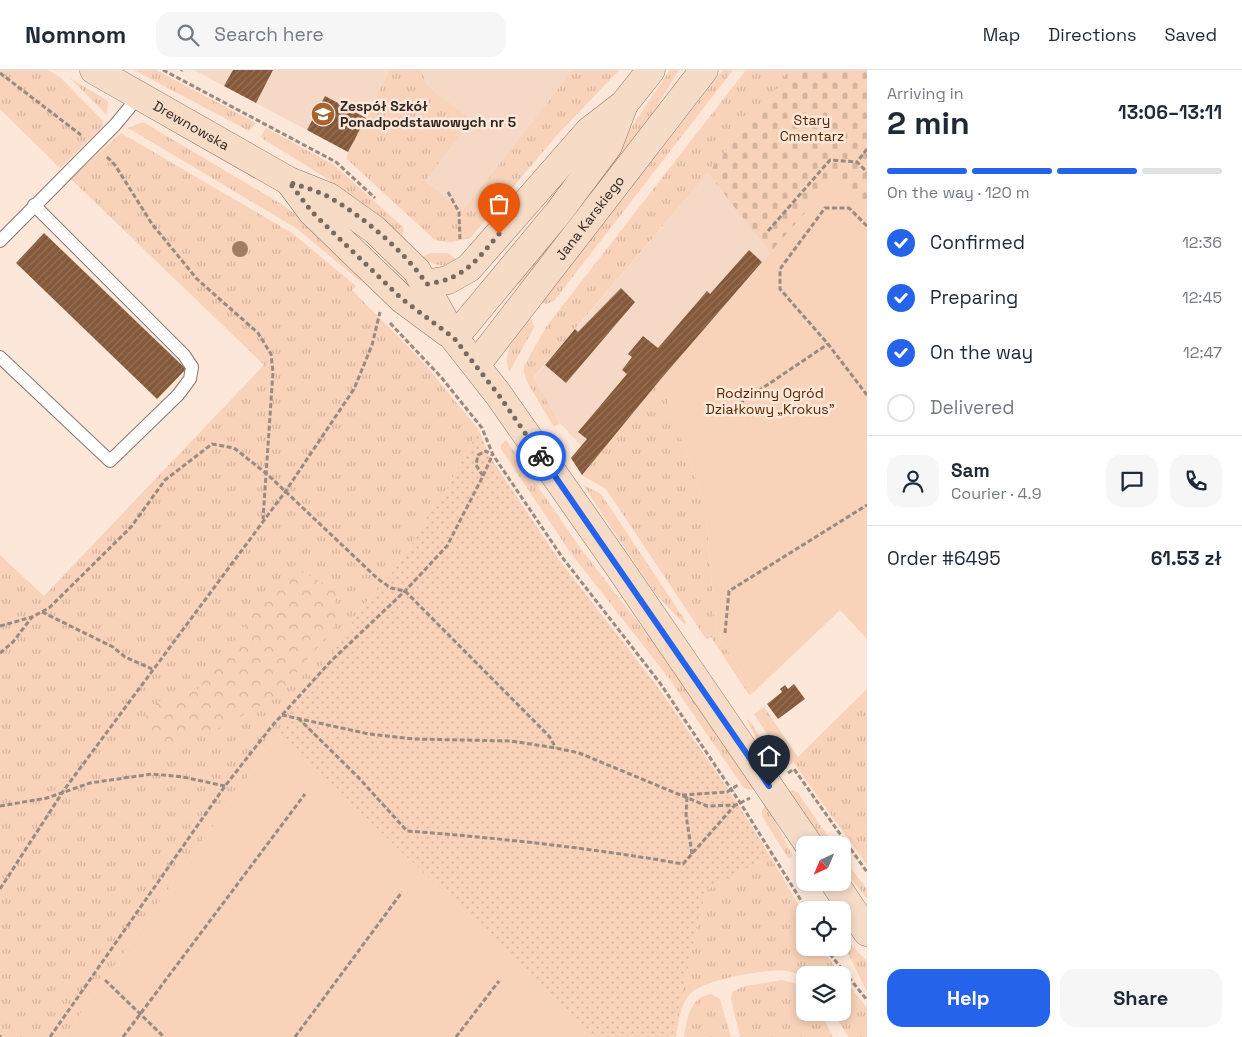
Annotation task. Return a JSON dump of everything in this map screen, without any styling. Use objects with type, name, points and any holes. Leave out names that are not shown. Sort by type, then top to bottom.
[{"type":"main road","name":"Drewnowska","points":[[94,70],[289,182],[329,197],[393,246],[417,271],[427,284],[454,338],[476,365],[630,583],[803,836]]},
{"type":"main road","name":"Jana Karskiego","points":[[427,284],[448,280],[469,268],[589,130],[624,104],[651,70]]},
{"type":"main road","name":"Jana Karskiego","points":[[476,365],[704,70]]},
{"type":"main road","name":"Jana Karskiego","points":[[454,338],[558,213],[608,146],[624,104]]},
{"type":"main road","name":"Drewnowska","points":[[289,182],[312,212],[402,299],[454,338]]},
{"type":"main road","points":[[840,891],[867,932]]},
{"type":"lane","points":[[0,241],[95,145],[139,96]]},
{"type":"lane","points":[[0,357],[110,461],[178,395],[190,380],[192,367],[184,355],[34,205]]},
{"type":"path","points":[[163,70],[336,162],[377,200]]},
{"type":"path","points":[[0,73],[95,145],[115,165],[152,224],[197,279],[258,333],[271,354],[274,372],[263,519]]},
{"type":"path","points":[[857,162],[867,149]]},
{"type":"path","points":[[768,231],[830,160],[857,162],[867,172]]},
{"type":"path","points":[[448,192],[459,212],[461,248]]},
{"type":"path","points":[[867,226],[849,208],[825,208],[780,269],[780,289],[828,344],[867,395]]},
{"type":"path","points":[[0,889],[64,790],[263,519],[285,492],[354,389],[372,345],[380,313],[377,303]]},
{"type":"path","points":[[374,307],[441,377],[482,428],[493,455],[562,558],[660,684],[732,789],[801,901]]},
{"type":"path","points":[[727,412],[828,344]]},
{"type":"path","points":[[0,626],[32,617],[49,608],[131,528],[165,480],[212,444],[234,448],[267,474],[378,579],[391,588],[405,591],[549,736],[556,748]]},
{"type":"path","points":[[482,476],[476,465],[478,455],[486,451],[493,455]]},
{"type":"path","points":[[50,1037],[226,786],[281,715],[331,661],[405,591],[447,546],[493,455]]},
{"type":"path","points":[[725,633],[728,591],[867,505]]},
{"type":"path","points":[[42,612],[113,646],[125,657],[152,669]]},
{"type":"path","points":[[0,653],[13,642],[32,617]]},
{"type":"path","points":[[281,715],[369,734],[414,740],[511,741],[556,748],[579,753],[707,806],[741,804],[747,806]]},
{"type":"path","points":[[297,717],[358,777],[407,831],[514,839],[587,848],[683,864],[736,805]]},
{"type":"path","points":[[794,769],[867,872]]},
{"type":"path","points":[[0,806],[27,803],[64,790],[122,777],[152,774],[183,776],[226,786]]},
{"type":"path","points":[[682,795],[727,792],[738,786]]},
{"type":"path","points":[[123,1037],[305,794]]},
{"type":"path","points":[[687,797],[686,815],[692,854]]},
{"type":"path","points":[[295,1037],[402,892]]},
{"type":"path","points":[[831,956],[867,1000]]},
{"type":"path","points":[[105,980],[164,1037]]},
{"type":"path","points":[[456,1037],[499,981]]},
{"type":"shaded area","points":[[194,70],[619,70],[557,135],[470,238],[451,242],[435,240],[347,159],[348,152]]},
{"type":"shaded area","points":[[708,173],[770,253],[660,380],[582,475],[571,458],[581,446],[560,423],[533,379]]},
{"type":"green space","points":[[0,70],[48,70],[61,78],[103,121],[103,126],[60,168],[0,109]]},
{"type":"green space","points":[[134,70],[156,70],[256,123],[249,131]]},
{"type":"green space","points":[[390,70],[422,70],[425,83],[432,90],[481,127],[481,133],[469,124],[425,181],[463,211],[573,70],[619,70],[557,135],[470,238],[451,242],[435,240],[347,159],[348,152]]},
{"type":"green space","points":[[670,70],[679,70],[648,120],[522,287],[512,278],[604,168]]},
{"type":"green space","points":[[723,70],[733,70],[554,301],[546,304],[542,302]]},
{"type":"green space","points":[[746,70],[790,70],[708,173],[533,378],[560,423],[554,427],[527,382],[524,366],[546,327]]},
{"type":"green space","name":"Stary Cmentarz","points":[[790,70],[867,70],[867,207],[837,177],[770,253],[708,173]]},
{"type":"green space","points":[[70,78],[108,101],[107,115]]},
{"type":"green space","points":[[143,122],[283,205],[309,225],[363,278],[360,281],[296,228],[128,128]]},
{"type":"green space","points":[[266,128],[334,165],[403,227],[404,232],[401,236],[352,196],[263,139],[261,136]]},
{"type":"green space","points":[[121,133],[292,233],[356,286],[352,290],[422,361],[479,430],[446,490],[433,506],[413,542],[385,582],[363,606],[278,734],[64,1037],[0,1037],[0,555],[44,596],[264,365],[71,179]]},
{"type":"green space","name":"Rodzinny Ogród Działkowy „Krokus”","points":[[837,176],[867,207],[867,639],[840,610],[754,692],[716,633],[705,503],[660,380]]},
{"type":"green space","points":[[431,253],[448,253],[460,262],[440,265],[422,257]]},
{"type":"green space","points":[[530,318],[535,326],[509,372],[507,364],[509,349]]},
{"type":"green space","points":[[660,380],[705,503],[716,633],[754,692],[749,695],[711,637],[706,639],[606,489],[582,475]]},
{"type":"green space","points":[[479,430],[488,454],[559,560],[657,686],[732,795],[770,856],[706,890],[672,1037],[595,1037],[278,734],[363,606],[385,582],[413,542],[433,506],[446,490]]},
{"type":"green space","points":[[506,440],[581,549],[654,643],[755,789],[749,790],[743,787],[668,677],[570,552],[501,449],[501,445]]},
{"type":"green space","points":[[583,485],[601,494],[686,622],[685,625],[655,593]]},
{"type":"green space","points":[[302,571],[336,591],[335,626],[276,698],[209,733],[153,747],[140,722],[158,702],[198,689],[266,596]]},
{"type":"green space","points":[[867,689],[867,865],[851,843],[851,836],[846,836],[793,762],[788,766],[754,714],[764,707],[798,757]]},
{"type":"green space","points":[[748,719],[779,765],[780,768],[776,774],[747,721]]},
{"type":"green space","points":[[278,734],[595,1037],[64,1037]]},
{"type":"green space","points":[[793,790],[798,793],[828,836],[817,836],[787,792]]},
{"type":"green space","points":[[766,805],[793,856],[791,858],[788,858],[762,816],[762,810]]},
{"type":"green space","points":[[770,856],[796,901],[796,956],[828,956],[835,966],[796,966],[796,974],[787,971],[752,973],[698,988],[687,997],[680,1014],[676,1037],[672,1037],[706,890]]},
{"type":"green space","points":[[851,869],[867,889],[867,899],[851,878]]},
{"type":"green space","points":[[851,945],[867,961],[867,991],[849,956],[851,956]]},
{"type":"green space","points":[[782,980],[796,984],[796,1021],[825,1021],[833,1037],[740,1037],[731,999],[732,992],[745,986]]},
{"type":"green space","points":[[851,987],[867,1008],[867,1037],[849,1037],[838,1021],[851,1021]]},
{"type":"green space","points":[[712,994],[720,999],[731,1037],[684,1037],[688,1016],[694,1004],[699,999]]},
{"type":"building","points":[[233,70],[273,70],[256,103],[224,86]]},
{"type":"building","points":[[325,96],[366,118],[348,152],[307,130]]},
{"type":"building","points":[[44,233],[186,369],[157,399],[16,263]]},
{"type":"building","points":[[749,250],[762,262],[660,380],[582,475],[571,458],[587,439],[578,432],[627,374],[622,370],[632,357],[628,354],[643,336],[658,348],[707,291],[710,294]]},
{"type":"building","points":[[621,288],[635,302],[566,383],[545,365],[575,329],[578,332]]},
{"type":"building","points":[[794,684],[805,699],[778,719],[767,704],[782,692],[780,689],[785,685],[788,689]]},
{"type":"way so far","points":[[499,234],[477,261],[459,275],[448,280],[427,284],[393,246],[353,214],[316,190],[289,182],[312,212],[402,299],[454,338],[498,394],[541,456]]},
{"type":"place","name":"Zespół Szkół Ponadpodstawowych nr 5","points":[[323,114]]},
{"type":"route","points":[[541,456],[769,786]]}]
